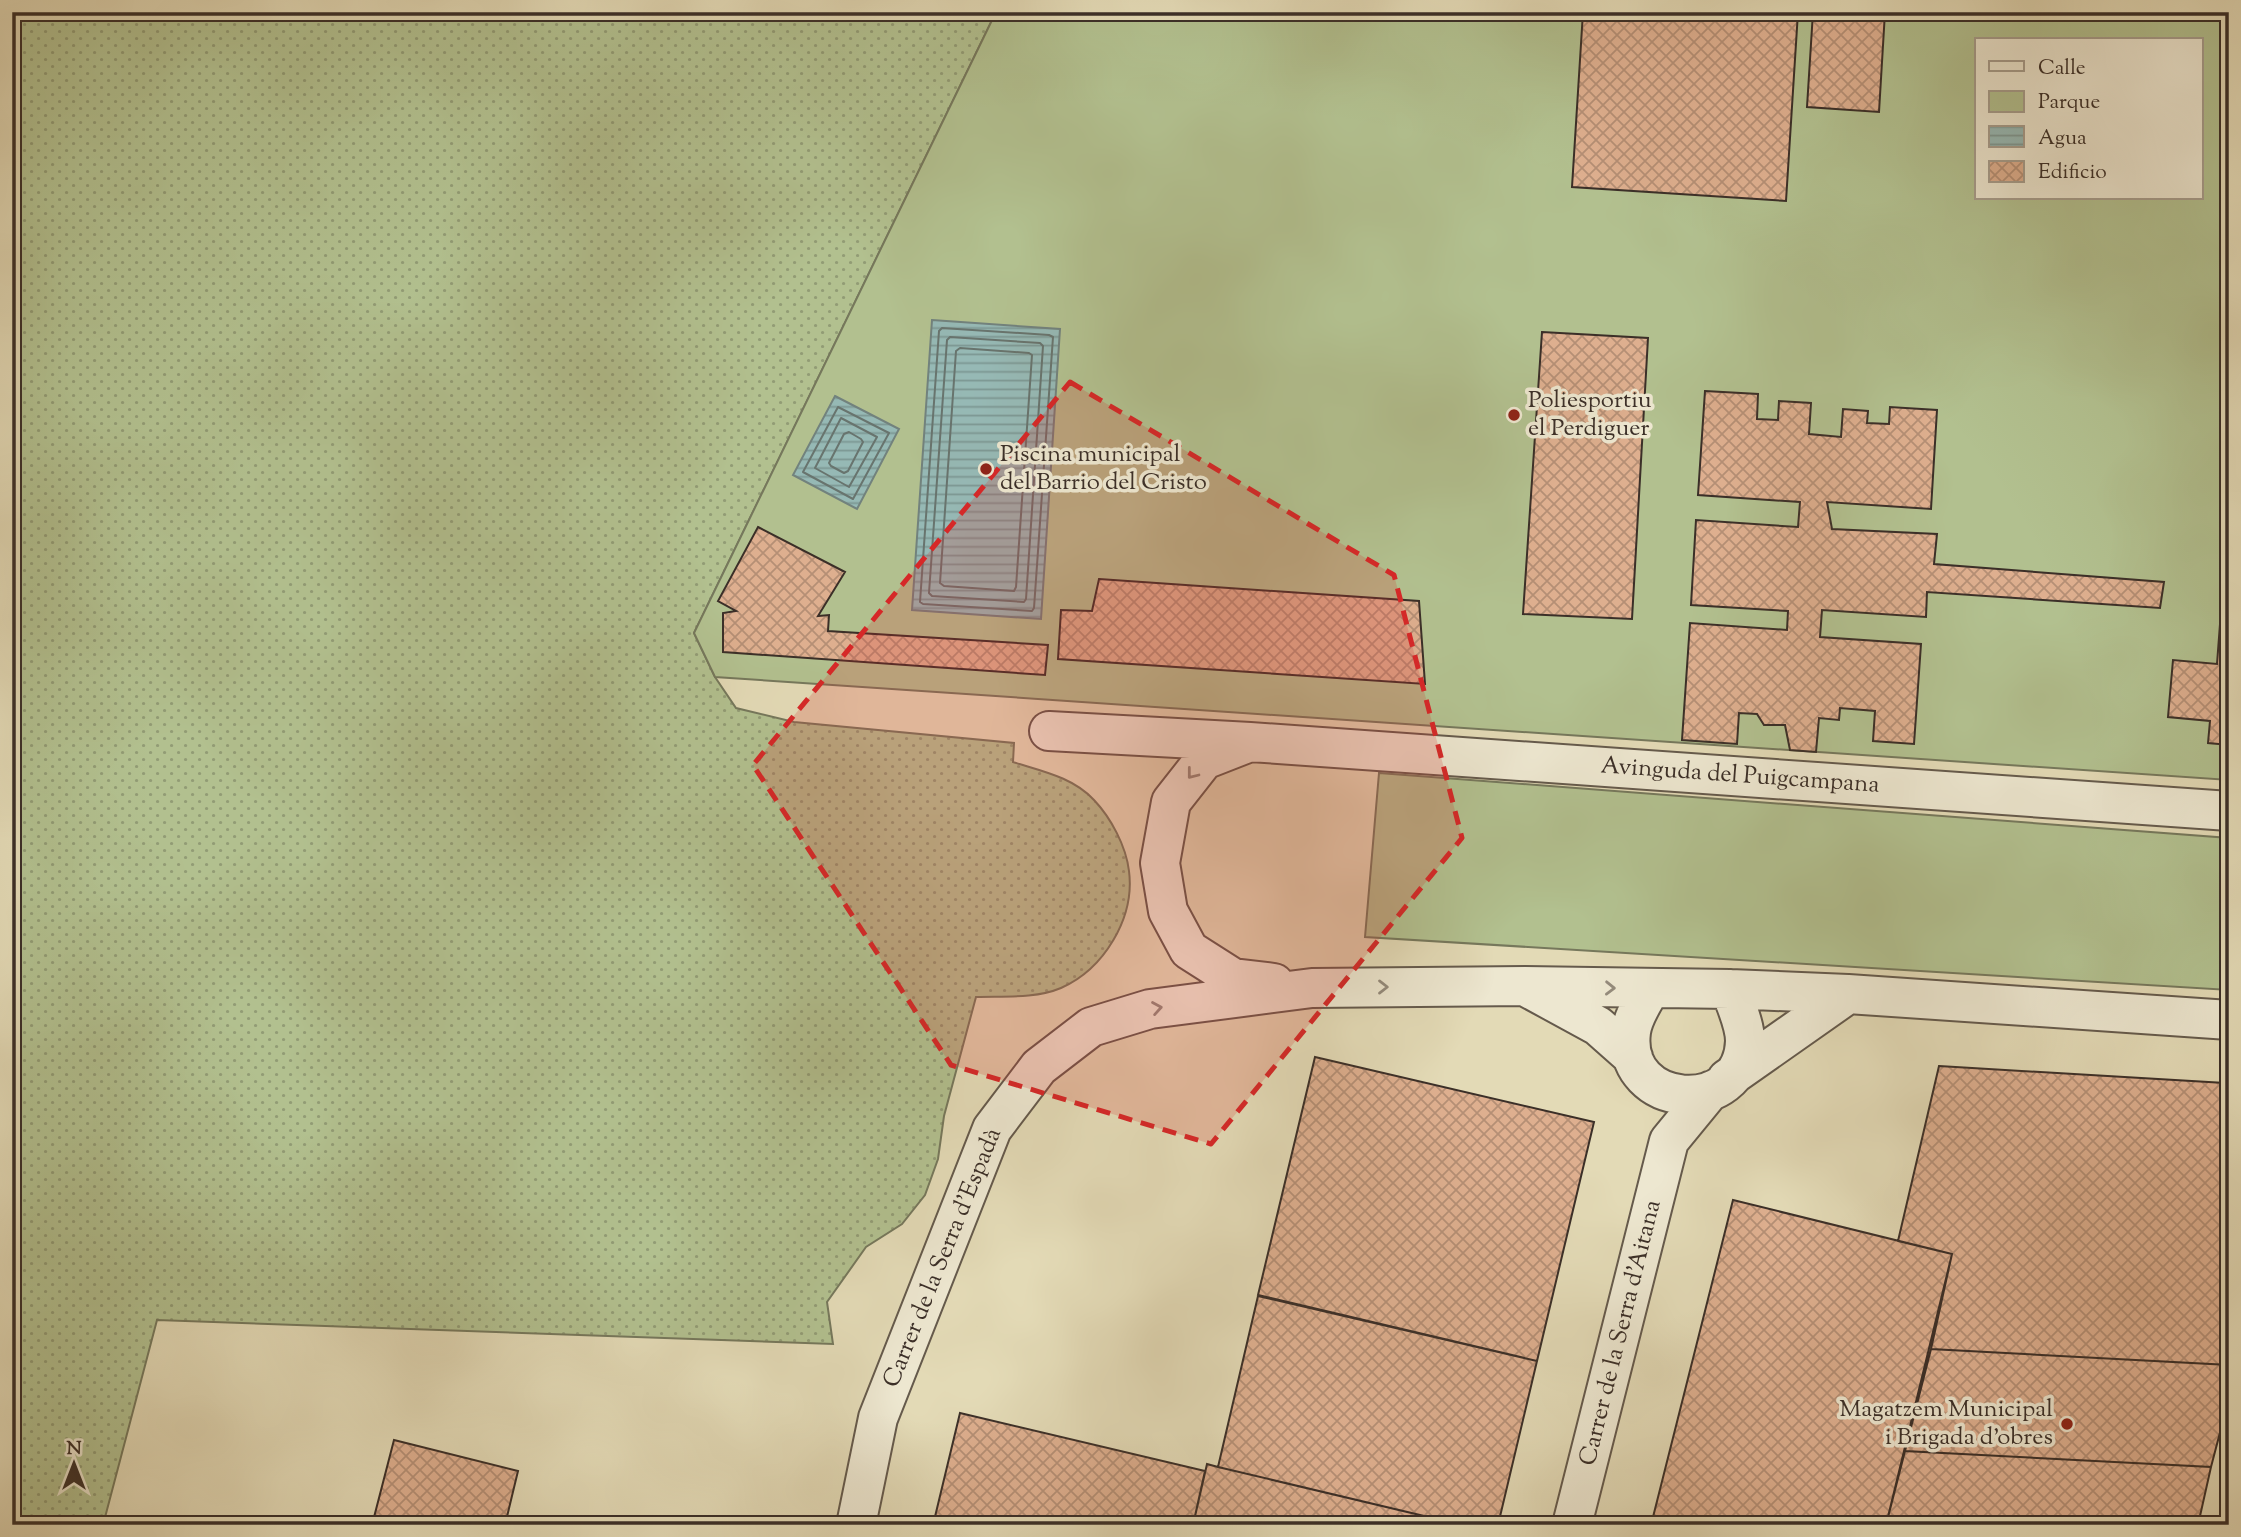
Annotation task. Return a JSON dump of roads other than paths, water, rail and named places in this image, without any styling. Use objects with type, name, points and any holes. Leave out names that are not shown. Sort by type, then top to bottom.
[{"type":"street","name":"Avinguda del Puigcampana","points":[[1049,731],[1250,742],[2229,811]]},
{"type":"street","name":"Avinguda del Puigcampana","points":[[1250,742],[1203,760],[1171,802],[1160,863],[1168,911],[1189,950],[1233,978],[1312,988]]},
{"type":"street","name":"Avinguda del Puigcampana","points":[[1091,1027],[1150,1009],[1312,988],[1525,986],[1848,994],[2220,1025]]},
{"type":"street","points":[[1525,986],[1598,1026],[1665,1092],[1684,1096],[1703,1094],[1719,1085],[1734,1073],[1742,1058],[1745,1041],[1730,989]]},
{"type":"street","points":[[1651,988],[1631,1032],[1641,1069],[1669,1140]]},
{"type":"street","name":"Carrer de la Serra d'Aitana","points":[[1572,1525],[1669,1140],[1719,1085],[1848,994]]},
{"type":"street","name":"Carrer de la Serra d'Espadà","points":[[856,1525],[878,1418],[992,1129],[1039,1066],[1091,1027]]},
{"type":"water","name":"Piscina municipal del Barrio del Cristo","points":[[932,320],[1060,329],[1041,619],[912,610]]},
{"type":"water","points":[[835,396],[899,429],[857,509],[793,475]]},
{"type":"place","name":"Poliesportiu el Perdiguer","points":[[1514,415]]},
{"type":"place","name":"Piscina municipal del Barrio del Cristo","points":[[986,469]]},
{"type":"place","name":"Magatzem Municipal i Brigada d'obres","points":[[2067,1424]]}]
